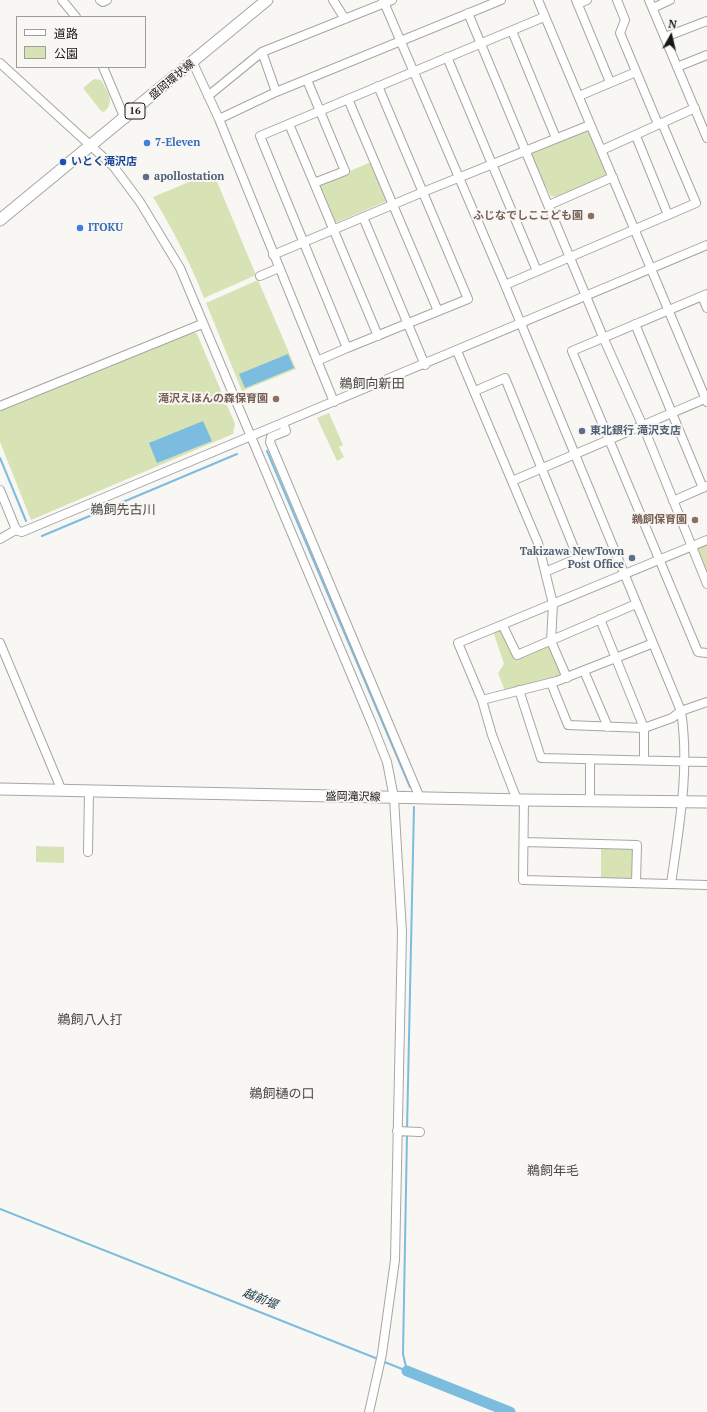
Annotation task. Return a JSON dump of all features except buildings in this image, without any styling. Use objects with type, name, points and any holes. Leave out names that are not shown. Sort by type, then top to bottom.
[{"type":"main road","name":"盛岡環状線","points":[[2,216],[125,119],[267,0]]},
{"type":"main road","name":"盛岡滝沢線","points":[[0,789],[394,798],[707,802]]},
{"type":"street","points":[[62,0],[75,16]]},
{"type":"street","points":[[100,0],[103,2],[107,0]]},
{"type":"street","points":[[333,0],[344,19]]},
{"type":"street","points":[[208,96],[262,52],[383,2],[392,0]]},
{"type":"street","points":[[219,120],[276,92],[501,0]]},
{"type":"street","points":[[512,481],[707,400],[538,0]]},
{"type":"street","points":[[587,0],[577,2],[610,82]]},
{"type":"street","points":[[506,285],[635,228],[696,203],[636,72],[620,33],[625,20],[617,0]]},
{"type":"street","points":[[670,0],[651,4],[707,138]]},
{"type":"street","points":[[383,2],[401,40],[412,71],[506,285],[520,324],[576,454],[651,644],[681,711],[685,736],[685,762],[682,801],[671,884]]},
{"type":"street","points":[[468,14],[603,337],[643,427],[707,584]]},
{"type":"street","points":[[348,348],[260,136],[447,56],[544,17]]},
{"type":"street","points":[[665,37],[707,20]]},
{"type":"street","points":[[512,31],[556,138]]},
{"type":"street","points":[[262,52],[276,92]]},
{"type":"street","points":[[677,67],[707,55]]},
{"type":"street","points":[[447,56],[537,271]]},
{"type":"street","points":[[0,63],[114,167],[152,220],[180,268],[202,324],[387,762],[394,798],[402,932],[404,1131],[395,1260],[390,1306],[381,1360],[369,1412]]},
{"type":"street","points":[[192,63],[219,120],[334,402]]},
{"type":"street","points":[[103,68],[125,119]]},
{"type":"street","points":[[579,96],[636,72]]},
{"type":"street","points":[[307,80],[318,111],[345,171],[314,183]]},
{"type":"street","points":[[317,361],[468,298],[378,86]]},
{"type":"street","points":[[348,99],[438,311]]},
{"type":"street","points":[[602,150],[636,136],[660,123],[695,108]]},
{"type":"street","points":[[289,124],[378,336]]},
{"type":"street","points":[[273,255],[393,204],[590,125]]},
{"type":"street","points":[[636,136],[668,215]]},
{"type":"street","points":[[549,205],[613,177]]},
{"type":"street","points":[[363,217],[426,364]]},
{"type":"street","points":[[0,490],[15,527],[18,531],[22,532],[283,424],[707,245]]},
{"type":"street","points":[[260,276],[279,268]]},
{"type":"street","points":[[707,308],[704,295],[572,351],[698,652],[707,653]]},
{"type":"street","points":[[0,406],[202,324]]},
{"type":"street","points":[[636,324],[672,414],[705,487],[672,501]]},
{"type":"street","points":[[457,351],[538,543],[553,604],[551,641],[567,678]]},
{"type":"street","points":[[475,391],[505,378],[578,558],[545,572]]},
{"type":"street","points":[[283,424],[286,431],[271,436],[270,442],[420,798]]},
{"type":"street","points":[[0,539],[14,532],[15,527]]},
{"type":"street","points":[[707,540],[503,626],[458,643],[482,700],[492,735],[521,800],[524,842],[523,880],[707,885]]},
{"type":"street","points":[[503,626],[517,655],[636,604]]},
{"type":"street","points":[[600,619],[644,728],[644,760]]},
{"type":"street","points":[[0,643],[62,791]]},
{"type":"street","points":[[482,700],[567,678],[651,644]]},
{"type":"street","points":[[584,671],[608,727]]},
{"type":"street","points":[[551,683],[568,725],[644,728],[672,718],[681,711],[707,702]]},
{"type":"street","points":[[519,690],[541,758],[707,762]]},
{"type":"street","points":[[590,759],[590,801]]},
{"type":"street","points":[[88,852],[89,792]]},
{"type":"street","points":[[524,842],[637,845],[636,883]]},
{"type":"street","points":[[404,1131],[420,1132]]},
{"type":"green space","points":[[94,79],[101,80],[108,92],[110,100],[108,108],[104,112],[101,111],[83,88]]},
{"type":"green space","points":[[587,131],[591,134],[608,172],[607,176],[555,197],[551,196],[530,157],[530,151]]},
{"type":"green space","points":[[371,162],[387,201],[335,223],[319,184]]},
{"type":"green space","points":[[213,172],[256,275],[204,298],[181,246],[153,197]]},
{"type":"green space","points":[[258,280],[296,369],[242,391],[206,303]]},
{"type":"green space","points":[[193,332],[197,334],[235,424],[233,434],[31,520],[0,442],[0,410]]},
{"type":"green space","points":[[329,413],[343,445],[339,447],[344,457],[337,461],[317,418]]},
{"type":"green space","points":[[707,543],[707,579],[696,547]]},
{"type":"green space","points":[[503,628],[517,657],[550,643],[565,677],[505,691],[498,673],[504,664],[493,631]]},
{"type":"green space","points":[[36,846],[64,847],[64,863],[36,862]]},
{"type":"green space","points":[[601,847],[632,847],[635,850],[634,880],[601,879]]},
{"type":"water","points":[[288,354],[294,368],[245,388],[239,374]]},
{"type":"water","points":[[203,421],[212,441],[157,463],[149,443]]},
{"type":"waterway","points":[[267,451],[410,787]]},
{"type":"waterway","points":[[42,536],[237,454]]},
{"type":"waterway","points":[[0,458],[26,521]]},
{"type":"waterway","points":[[407,1130],[414,807]]},
{"type":"waterway","points":[[382,1361],[407,1371],[403,1354],[407,1134]]},
{"type":"waterway","name":"越前堰","points":[[0,1209],[378,1359]]},
{"type":"waterway","name":"越前堰","points":[[407,1371],[510,1412]]},
{"type":"place","name":"7-Eleven","points":[[147,143]]},
{"type":"place","name":"いとく滝沢店","points":[[63,162]]},
{"type":"place","name":"apollostation","points":[[146,177]]},
{"type":"place","name":"ふじなでしここども園","points":[[591,216]]},
{"type":"place","name":"ITOKU","points":[[80,228]]},
{"type":"place","name":"滝沢えほんの森保育園","points":[[276,399]]},
{"type":"place","name":"東北銀行 滝沢支店","points":[[582,431]]},
{"type":"place","name":"鵜飼保育園","points":[[695,520]]},
{"type":"place","name":"Takizawa NewTown Post Office","points":[[632,558]]},
{"type":"district","name":"鵜飼向新田","points":[[372,384]]},
{"type":"district","name":"鵜飼先古川","points":[[123,510]]},
{"type":"district","name":"鵜飼八人打","points":[[90,1020]]},
{"type":"district","name":"鵜飼樋の口","points":[[282,1094]]},
{"type":"district","name":"鵜飼年毛","points":[[553,1171]]}]
